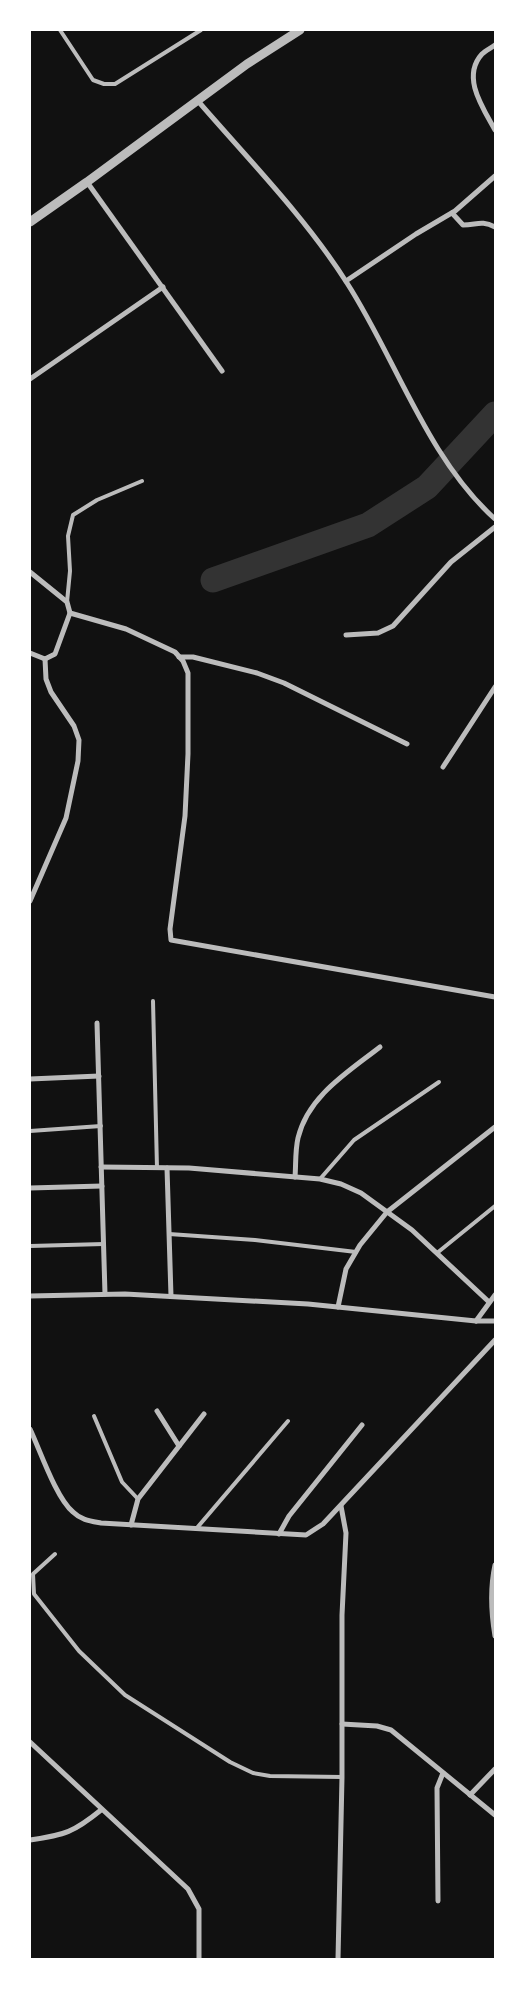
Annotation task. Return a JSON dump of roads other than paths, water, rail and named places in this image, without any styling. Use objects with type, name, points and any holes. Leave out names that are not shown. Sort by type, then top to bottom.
[{"type":"street","points":[[30,222],[198,101],[246,64],[300,30]]},
{"type":"street","points":[[495,45],[482,54],[475,66],[473,81],[478,98],[495,130]]},
{"type":"street","points":[[198,101],[289,207],[346,280],[401,383],[460,483],[477,503],[495,519]]},
{"type":"street","points":[[346,280],[452,213],[495,176]]},
{"type":"street","points":[[87,182],[222,371]]},
{"type":"street","points":[[452,213],[463,225],[486,222],[495,227]]},
{"type":"street","points":[[30,379],[163,287]]},
{"type":"street","points":[[346,635],[378,633],[393,626],[450,562],[495,527]]},
{"type":"street","points":[[30,572],[67,602],[70,612],[54,654],[45,659]]},
{"type":"street","points":[[70,612],[126,629],[175,652],[183,661],[188,673],[188,754],[185,816],[170,929],[171,940],[495,997]]},
{"type":"street","points":[[30,653],[45,659]]},
{"type":"street","points":[[179,657],[202,659],[284,682],[407,744]]},
{"type":"street","points":[[30,902],[66,818],[78,761],[79,740],[74,726],[51,692],[46,679],[45,659]]},
{"type":"street","points":[[443,767],[495,687]]},
{"type":"street","points":[[97,1023],[105,1294]]},
{"type":"street","points":[[295,1177],[298,1138],[309,1111],[325,1090],[380,1047]]},
{"type":"street","points":[[30,1079],[99,1076]]},
{"type":"street","points":[[338,1307],[346,1268],[387,1212],[495,1127]]},
{"type":"street","points":[[101,1167],[167,1168],[295,1177],[320,1179],[341,1184],[361,1193],[412,1230],[489,1302]]},
{"type":"street","points":[[167,1168],[171,1296]]},
{"type":"street","points":[[30,1188],[102,1186]]},
{"type":"street","points":[[30,1296],[105,1294],[171,1296],[338,1307],[495,1322]]},
{"type":"street","points":[[476,1321],[495,1295]]},
{"type":"street","points":[[30,1429],[59,1493],[71,1511],[84,1520],[131,1525],[306,1535],[323,1524],[341,1506],[495,1340]]},
{"type":"street","points":[[157,1411],[179,1446]]},
{"type":"street","points":[[131,1525],[138,1499],[204,1414]]},
{"type":"street","points":[[279,1534],[289,1516],[362,1425]]},
{"type":"street","points":[[338,1959],[342,1777],[342,1615],[346,1533],[341,1506]]},
{"type":"street","points":[[495,1564],[492,1580],[492,1620],[495,1636]]},
{"type":"street","points":[[342,1724],[377,1726],[392,1730],[495,1815]]},
{"type":"street","points":[[30,1742],[188,1889],[199,1909],[199,1959]]},
{"type":"street","points":[[470,1794],[495,1769]]},
{"type":"street","points":[[438,1901],[437,1788],[444,1773]]},
{"type":"street","points":[[30,1840],[58,1836],[80,1827],[101,1810]]},
{"type":"lane","points":[[60,30],[93,80],[104,84],[116,84],[201,30]]},
{"type":"lane","points":[[67,602],[70,571],[68,536],[73,515],[97,500],[142,481]]},
{"type":"lane","points":[[153,1001],[157,1168]]},
{"type":"lane","points":[[320,1179],[354,1140],[439,1082]]},
{"type":"lane","points":[[30,1131],[100,1126]]},
{"type":"lane","points":[[437,1253],[495,1206]]},
{"type":"lane","points":[[169,1234],[255,1240],[356,1252]]},
{"type":"lane","points":[[30,1246],[104,1244]]},
{"type":"lane","points":[[94,1416],[122,1482],[138,1499]]},
{"type":"lane","points":[[196,1529],[288,1421]]},
{"type":"lane","points":[[55,1554],[33,1574],[34,1594],[80,1651],[125,1695],[230,1762],[253,1774],[342,1777]]},
{"type":"waterway","points":[[213,580],[368,525],[427,487],[495,414]]}]
